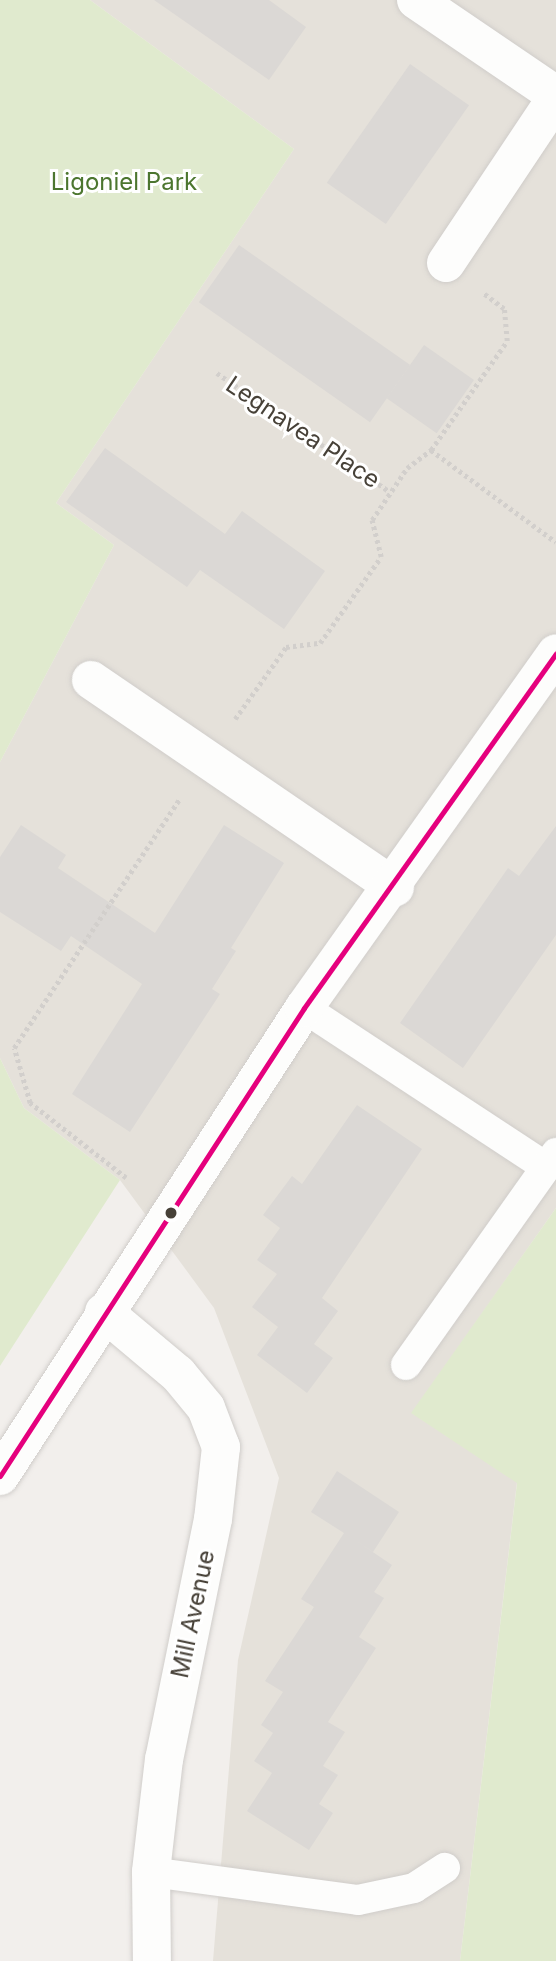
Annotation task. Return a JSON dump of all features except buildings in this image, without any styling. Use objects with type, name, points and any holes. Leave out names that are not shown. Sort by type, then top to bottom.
[{"type":"street","points":[[416,0],[556,97],[446,263]]},
{"type":"street","points":[[0,1476],[104,1312],[304,1008],[395,887],[556,653]]},
{"type":"street","points":[[91,680],[395,887]]},
{"type":"street","name":"Mill Avenue","points":[[104,1312],[178,1374],[205,1408],[220,1447],[213,1519],[164,1759],[151,1872],[152,1961]]},
{"type":"lane","points":[[304,1008],[551,1160],[406,1365]]},
{"type":"lane","points":[[151,1872],[358,1900],[414,1888],[445,1868]]},
{"type":"path","points":[[254,692],[286,647],[320,643],[381,557],[372,520],[390,492],[431,450],[507,341],[503,309],[446,263]]},
{"type":"path","name":"Legnavea Place","points":[[217,373],[390,492]]},
{"type":"path","points":[[431,450],[556,542]]},
{"type":"path","points":[[126,1178],[30,1103],[14,1048],[133,869]]},
{"type":"shaded area","points":[[90,0],[556,0],[556,1208],[412,1413],[517,1482],[460,1961],[213,1961],[238,1660],[279,1478],[214,1308],[120,1180],[24,1108],[0,1058],[0,762],[114,545],[56,503],[294,149]]},
{"type":"green space","name":"Ligoniel Park","points":[[0,0],[90,0],[294,149],[56,503],[114,545],[0,762]]},
{"type":"green space","points":[[0,1058],[24,1108],[120,1180],[0,1366]]},
{"type":"green space","points":[[556,1208],[556,1961],[460,1961],[517,1483],[411,1413]]},
{"type":"transit line","points":[[0,1476],[304,1008],[556,653]]}]
